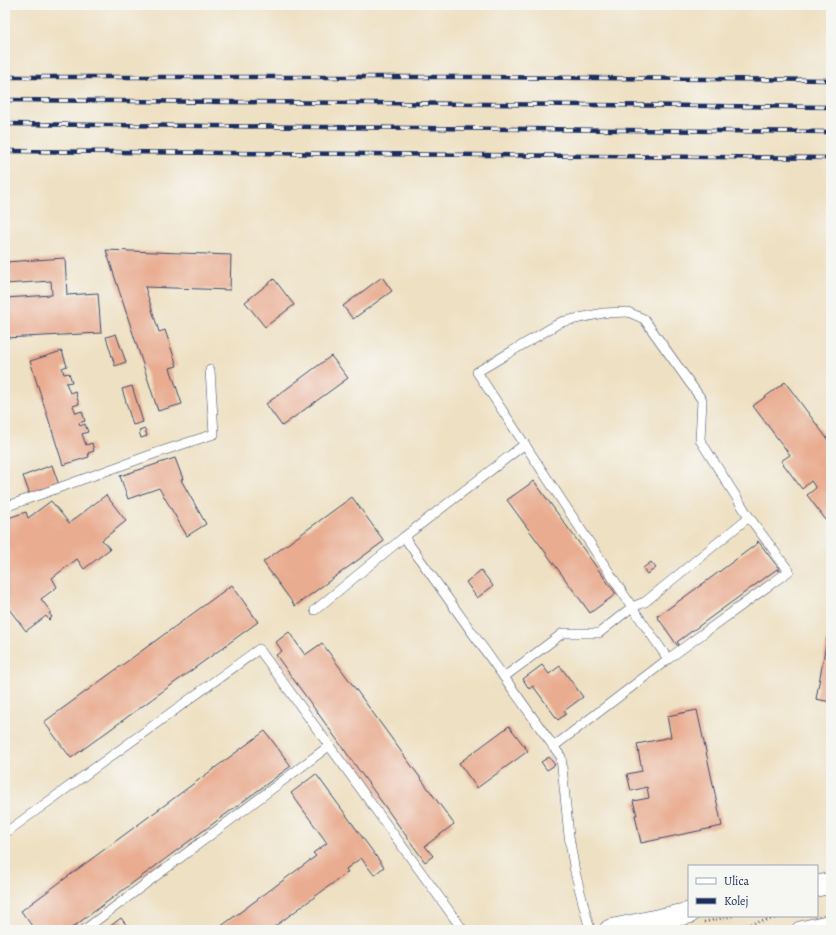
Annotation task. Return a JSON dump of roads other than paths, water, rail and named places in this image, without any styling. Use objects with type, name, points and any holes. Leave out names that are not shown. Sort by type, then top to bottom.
[{"type":"street","points":[[818,886],[831,882]]},
{"type":"street","points":[[610,930],[688,913]]},
{"type":"street","points":[[800,930],[831,923]]},
{"type":"lane","points":[[553,746],[668,659],[789,571],[749,517],[700,440],[702,400],[644,319],[628,312],[603,314],[561,322],[477,372],[632,608],[668,659]]},
{"type":"lane","points":[[5,507],[214,434],[210,370]]},
{"type":"lane","points":[[315,610],[404,537],[525,444]]},
{"type":"lane","points":[[504,677],[563,633],[599,633],[632,608],[645,602],[749,517]]},
{"type":"lane","points":[[404,537],[561,757],[569,836],[590,930]]},
{"type":"lane","points":[[5,833],[259,649],[463,930]]},
{"type":"lane","points":[[84,930],[329,746]]},
{"type":"railway","points":[[5,77],[480,77],[831,80]]},
{"type":"railway","points":[[5,100],[831,107]]},
{"type":"railway","points":[[5,124],[831,132]]},
{"type":"railway","points":[[5,151],[831,158]]}]
